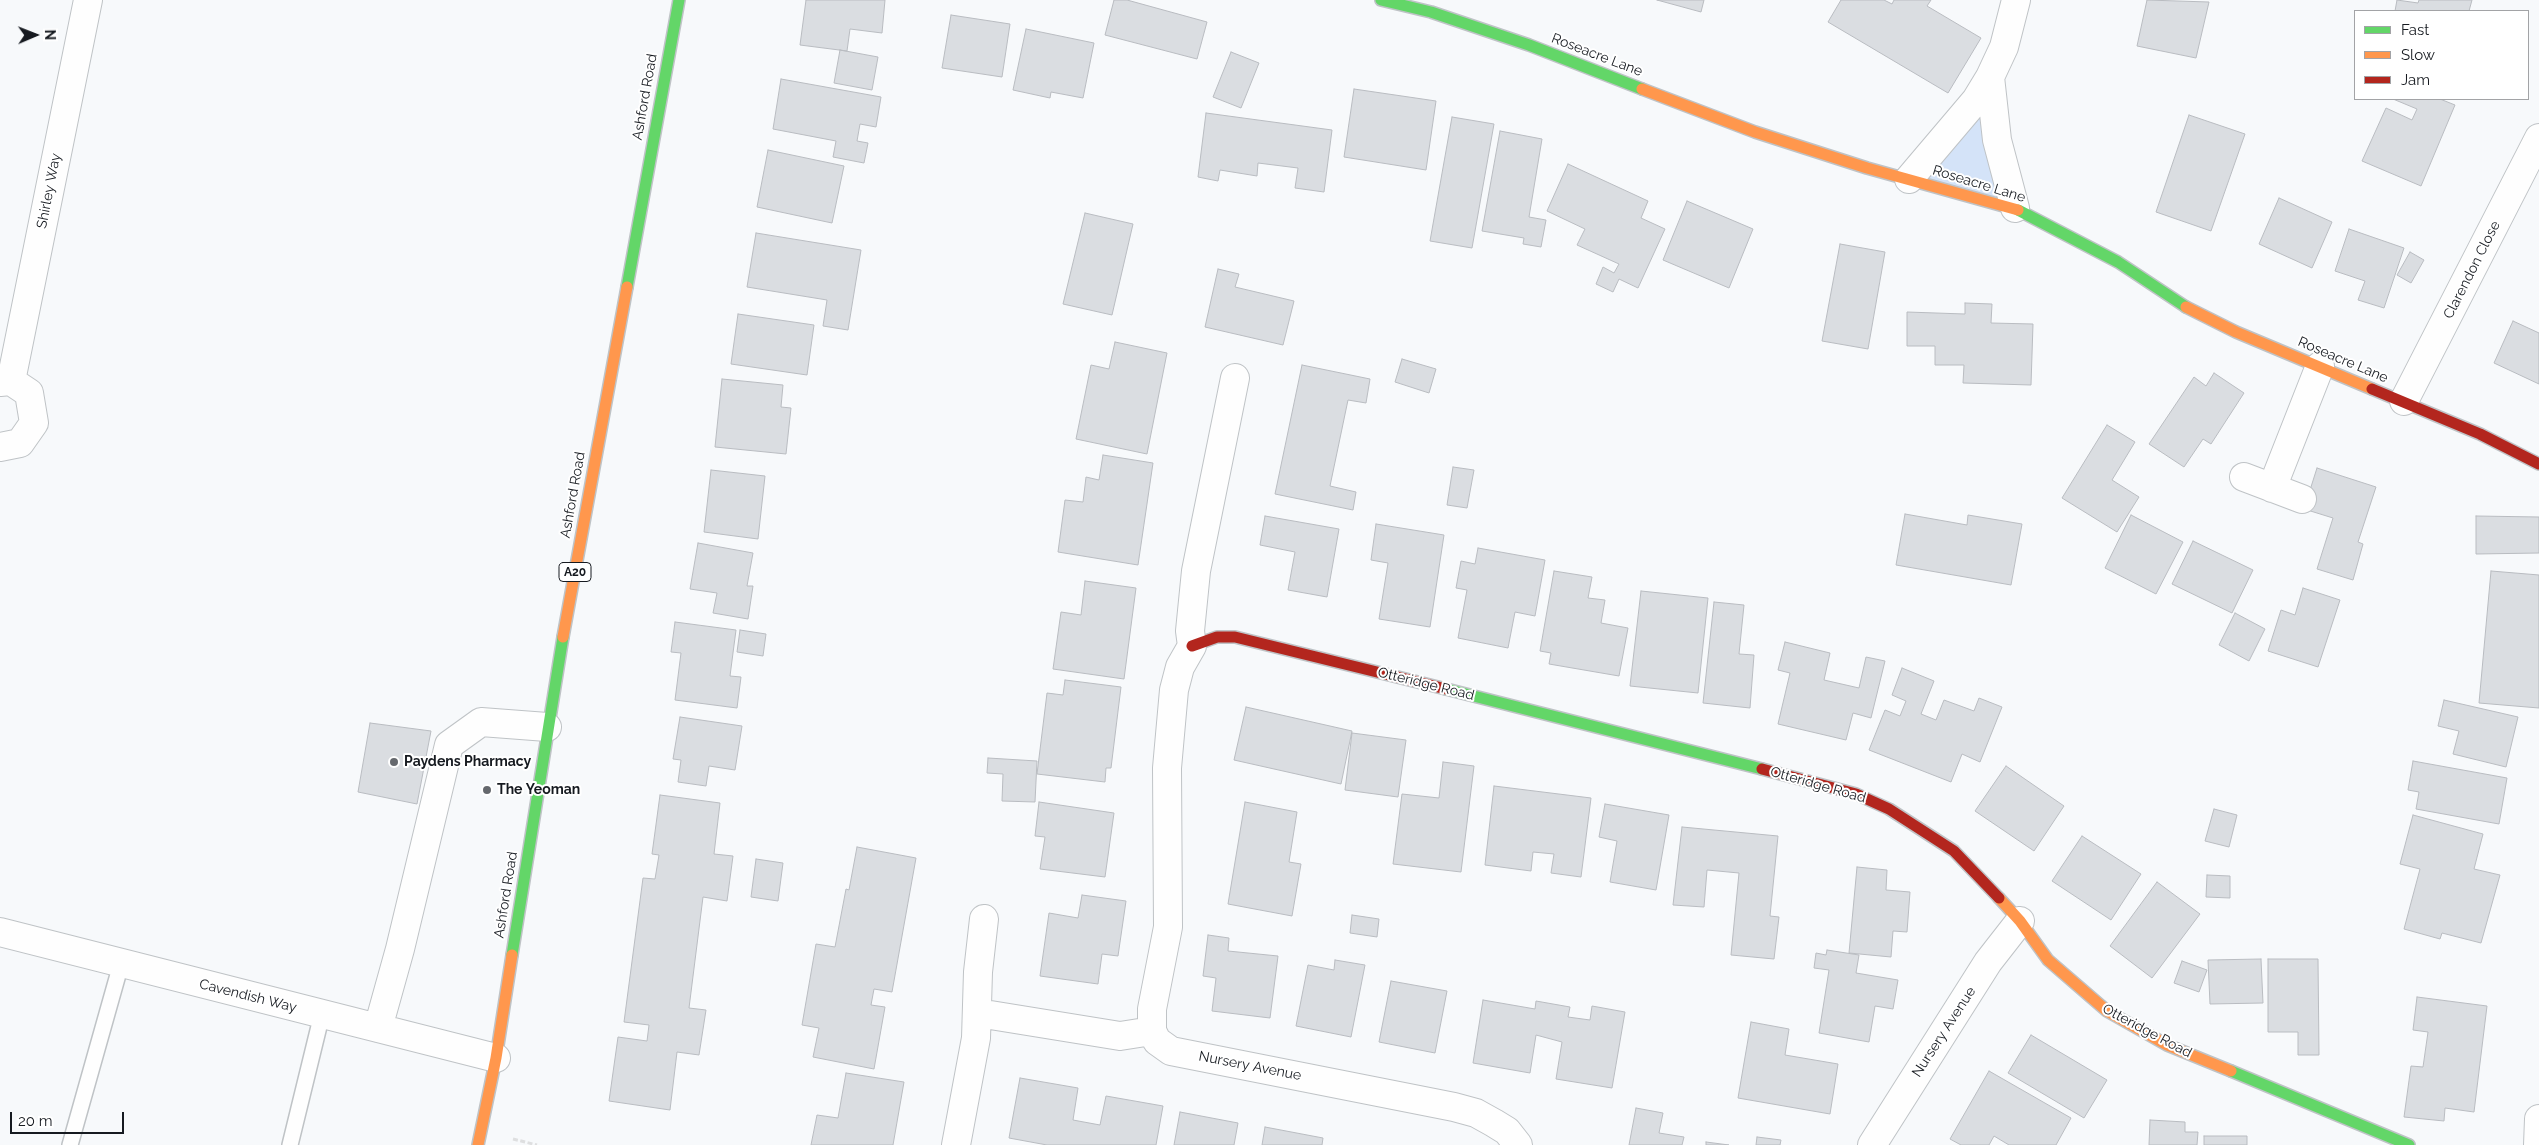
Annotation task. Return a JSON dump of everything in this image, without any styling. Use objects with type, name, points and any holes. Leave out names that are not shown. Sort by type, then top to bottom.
[{"type":"street","name":"Shirley Way","points":[[0,446],[20,443],[34,423],[29,394],[6,381],[88,0]]},
{"type":"street","name":"Ashford Road","points":[[478,1145],[496,1058],[547,727],[678,0]]},
{"type":"street","name":"Roseacre Lane","points":[[1381,0],[1433,6],[1756,132],[1909,179],[2016,208],[2118,262],[2174,301],[2236,332],[2480,434],[2539,464]]},
{"type":"street","points":[[1909,179],[1976,100],[1990,77],[2004,47],[2016,0]]},
{"type":"street","points":[[1990,77],[1996,140],[2016,208]]},
{"type":"street","name":"Clarendon Close","points":[[2404,401],[2539,138]]},
{"type":"street","points":[[2272,488],[2320,366]]},
{"type":"street","points":[[978,1013],[1120,1036],[1152,1031],[1152,1010],[1168,927],[1167,768],[1174,690],[1180,667],[1192,646],[1190,631],[1196,571],[1235,378]]},
{"type":"street","points":[[2244,477],[2302,499]]},
{"type":"street","name":"Otteridge Road","points":[[1192,646],[1217,637],[1235,637],[1619,731],[1856,794],[1889,808],[1954,851],[2020,921],[2048,960],[2107,1011],[2167,1045],[2409,1145]]},
{"type":"street","points":[[378,1028],[400,949],[449,745],[481,722],[547,727]]},
{"type":"street","points":[[956,1145],[972,1065],[978,1013],[978,972],[984,919]]},
{"type":"street","name":"Nursery Avenue","points":[[1872,1145],[1988,962],[2020,921]]},
{"type":"street","name":"Cavendish Way","points":[[0,932],[496,1058]]},
{"type":"street","name":"Nursery Avenue","points":[[1152,1031],[1156,1041],[1171,1051],[1454,1106],[1494,1123],[1507,1131],[1518,1145]]},
{"type":"street","points":[[2538,1145],[2539,1119]]},
{"type":"lane","points":[[70,1145],[121,964]]},
{"type":"lane","points":[[290,1145],[322,1014]]},
{"type":"shaded area","points":[[1976,100],[2015,208],[1909,179]]},
{"type":"building","points":[[806,0],[885,0],[882,33],[850,29],[847,51],[800,45]]},
{"type":"building","points":[[1114,0],[1127,0],[1207,22],[1197,59],[1105,35]]},
{"type":"building","points":[[1657,0],[1704,0],[1701,12]]},
{"type":"building","points":[[1841,0],[1884,0],[1892,4],[1894,0],[1931,0],[1927,6],[1981,38],[1948,93],[1828,22]]},
{"type":"building","points":[[2147,0],[2209,2],[2196,58],[2137,46]]},
{"type":"building","points":[[2397,0],[2418,3],[2419,0],[2472,0],[2469,10],[2395,10]]},
{"type":"building","points":[[951,15],[1010,24],[1002,77],[942,68]]},
{"type":"building","points":[[1026,29],[1094,43],[1083,98],[1051,92],[1050,98],[1013,90]]},
{"type":"building","points":[[840,50],[878,57],[872,90],[834,83]]},
{"type":"building","points":[[1231,52],[1259,63],[1241,108],[1213,97]]},
{"type":"building","points":[[781,79],[881,97],[876,127],[860,124],[857,141],[868,143],[864,163],[833,157],[836,141],[773,129]]},
{"type":"building","points":[[1354,89],[1436,101],[1426,170],[1344,157]]},
{"type":"building","points":[[2395,100],[2442,100],[2455,105],[2421,186],[2362,161],[2386,108],[2412,120],[2417,109]]},
{"type":"building","points":[[1206,113],[1332,130],[1324,192],[1295,188],[1298,168],[1258,163],[1257,176],[1220,170],[1218,181],[1198,177]]},
{"type":"building","points":[[2189,115],[2245,134],[2211,231],[2156,212]]},
{"type":"building","points":[[1452,117],[1494,124],[1472,248],[1430,241]]},
{"type":"building","points":[[1500,131],[1542,139],[1529,217],[1546,220],[1541,247],[1523,244],[1524,238],[1482,231]]},
{"type":"building","points":[[768,150],[844,166],[832,223],[757,207]]},
{"type":"building","points":[[1568,164],[1648,201],[1641,218],[1665,229],[1638,288],[1619,279],[1613,292],[1596,284],[1603,267],[1614,273],[1619,264],[1577,245],[1585,229],[1547,211]]},
{"type":"building","points":[[2279,198],[2332,222],[2312,268],[2259,244]]},
{"type":"building","points":[[1687,201],[1753,229],[1729,288],[1663,260]]},
{"type":"building","points":[[1085,213],[1133,224],[1112,315],[1063,304]]},
{"type":"building","points":[[2349,229],[2404,248],[2384,308],[2358,300],[2365,281],[2335,271]]},
{"type":"building","points":[[756,233],[861,250],[848,330],[823,326],[827,300],[747,287]]},
{"type":"building","points":[[1840,244],[1885,252],[1868,349],[1822,341]]},
{"type":"building","points":[[2410,252],[2424,260],[2411,283],[2397,275]]},
{"type":"building","points":[[1218,269],[1239,274],[1235,287],[1294,301],[1283,345],[1205,327]]},
{"type":"building","points":[[1965,303],[1992,304],[1991,323],[2033,324],[2031,385],[1963,383],[1964,365],[1935,365],[1935,346],[1907,346],[1907,312],[1965,314]]},
{"type":"building","points":[[738,314],[814,325],[807,375],[731,364]]},
{"type":"building","points":[[2513,321],[2539,333],[2539,384],[2494,363]]},
{"type":"building","points":[[1115,342],[1167,353],[1147,454],[1076,439],[1091,365],[1109,369]]},
{"type":"building","points":[[1402,359],[1436,369],[1429,393],[1395,382]]},
{"type":"building","points":[[1302,365],[1370,379],[1366,403],[1348,400],[1330,486],[1356,492],[1353,510],[1275,494]]},
{"type":"building","points":[[2214,373],[2244,393],[2211,444],[2203,439],[2184,467],[2149,444],[2194,377],[2206,386]]},
{"type":"building","points":[[722,379],[783,385],[781,407],[791,408],[786,454],[715,447]]},
{"type":"building","points":[[2107,425],[2135,442],[2112,480],[2139,497],[2117,532],[2062,498]]},
{"type":"building","points":[[1103,455],[1153,463],[1138,565],[1058,552],[1065,500],[1083,502],[1086,477],[1099,480]]},
{"type":"building","points":[[1453,467],[1474,470],[1467,508],[1447,505]]},
{"type":"building","points":[[2317,468],[2376,487],[2358,542],[2363,544],[2353,580],[2317,569],[2333,518],[2304,509]]},
{"type":"building","points":[[711,470],[765,476],[758,539],[704,532]]},
{"type":"building","points":[[1905,514],[1967,525],[1968,515],[2022,524],[2011,585],[1896,565]]},
{"type":"building","points":[[2131,515],[2183,542],[2156,594],[2105,568]]},
{"type":"building","points":[[1265,516],[1339,529],[1327,597],[1288,590],[1295,552],[1260,545]]},
{"type":"building","points":[[2476,516],[2539,517],[2539,553],[2476,554]]},
{"type":"building","points":[[1376,524],[1444,535],[1430,627],[1379,619],[1388,563],[1371,560]]},
{"type":"building","points":[[2193,541],[2253,570],[2232,613],[2172,584]]},
{"type":"building","points":[[698,543],[753,553],[747,586],[753,586],[748,619],[713,613],[717,593],[690,589]]},
{"type":"building","points":[[1478,548],[1545,560],[1535,616],[1515,612],[1508,648],[1458,638],[1467,590],[1456,588],[1461,561],[1475,564]]},
{"type":"building","points":[[1554,571],[1592,577],[1588,598],[1605,600],[1601,623],[1628,628],[1619,676],[1549,664],[1551,653],[1540,651]]},
{"type":"building","points":[[2491,571],[2539,575],[2539,708],[2479,703]]},
{"type":"building","points":[[1085,581],[1136,588],[1124,679],[1053,669],[1061,612],[1081,615]]},
{"type":"building","points":[[2303,588],[2340,600],[2318,667],[2268,651],[2281,610],[2295,615]]},
{"type":"building","points":[[1641,591],[1708,598],[1698,693],[1630,686]]},
{"type":"building","points":[[1714,602],[1744,605],[1739,654],[1754,655],[1750,708],[1703,703]]},
{"type":"building","points":[[2235,613],[2265,629],[2249,661],[2219,645]]},
{"type":"building","points":[[675,622],[736,630],[730,676],[741,677],[737,708],[675,700],[681,653],[671,652]]},
{"type":"building","points":[[740,630],[766,634],[763,656],[737,652]]},
{"type":"building","points":[[1785,642],[1830,653],[1824,680],[1859,688],[1866,657],[1885,661],[1871,718],[1853,713],[1846,740],[1778,724],[1790,673],[1778,670]]},
{"type":"building","points":[[1902,668],[1934,681],[1921,714],[1936,720],[1944,700],[1974,711],[1979,698],[2002,707],[1980,762],[1962,754],[1951,782],[1869,750],[1885,710],[1900,716],[1906,701],[1892,695]]},
{"type":"building","points":[[1065,680],[1121,687],[1111,768],[1106,768],[1105,782],[1037,774],[1047,693],[1063,695]]},
{"type":"building","points":[[2444,700],[2518,717],[2506,767],[2453,754],[2459,731],[2438,726]]},
{"type":"building","points":[[1246,707],[1352,731],[1341,784],[1234,760]]},
{"type":"building","points":[[680,717],[742,726],[735,770],[709,766],[706,786],[678,782],[681,760],[673,759]]},
{"type":"building","name":"Paydens Pharmacy","points":[[370,723],[431,731],[417,804],[358,792]]},
{"type":"building","points":[[1352,733],[1406,740],[1398,797],[1345,790]]},
{"type":"building","points":[[988,758],[1037,761],[1035,802],[1002,801],[1003,774],[987,773]]},
{"type":"building","points":[[2413,761],[2507,778],[2499,824],[2416,809],[2419,792],[2408,790]]},
{"type":"building","points":[[1443,762],[1474,766],[1461,872],[1393,864],[1402,794],[1439,798]]},
{"type":"building","points":[[2006,766],[2064,806],[2034,851],[1975,811]]},
{"type":"building","points":[[1494,786],[1591,798],[1581,877],[1551,873],[1554,854],[1533,852],[1531,871],[1485,865]]},
{"type":"building","points":[[660,795],[720,803],[714,854],[733,856],[727,901],[703,897],[689,1008],[706,1010],[699,1055],[677,1052],[670,1110],[609,1101],[618,1037],[647,1041],[649,1025],[624,1022],[643,878],[655,879],[659,855],[652,854]]},
{"type":"building","points":[[1039,802],[1114,813],[1105,877],[1040,869],[1045,837],[1035,836]]},
{"type":"building","points":[[1245,802],[1297,812],[1289,862],[1301,864],[1292,916],[1228,904]]},
{"type":"building","points":[[1605,804],[1669,815],[1656,890],[1610,882],[1617,841],[1599,837]]},
{"type":"building","points":[[2214,809],[2237,815],[2229,847],[2205,841]]},
{"type":"building","points":[[2413,815],[2483,834],[2474,869],[2500,875],[2481,943],[2442,933],[2440,939],[2404,929],[2420,869],[2400,864]]},
{"type":"building","points":[[1682,827],[1778,836],[1770,916],[1779,917],[1774,959],[1731,955],[1739,873],[1707,870],[1704,907],[1673,905]]},
{"type":"building","points":[[2082,836],[2141,874],[2111,920],[2052,881]]},
{"type":"building","points":[[857,847],[916,858],[892,992],[874,989],[871,1005],[885,1007],[874,1069],[813,1057],[819,1028],[802,1025],[816,944],[835,947],[846,889],[849,890]]},
{"type":"building","points":[[756,859],[783,863],[778,901],[751,897]]},
{"type":"building","points":[[1857,867],[1887,870],[1886,890],[1910,892],[1907,932],[1893,931],[1891,957],[1849,953]]},
{"type":"building","points":[[2207,875],[2230,876],[2230,898],[2206,897]]},
{"type":"building","points":[[2157,882],[2200,914],[2152,978],[2110,946]]},
{"type":"building","points":[[1082,895],[1126,901],[1118,956],[1102,954],[1098,984],[1040,976],[1049,913],[1078,918]]},
{"type":"building","points":[[1352,915],[1379,919],[1377,937],[1350,933]]},
{"type":"building","points":[[1208,935],[1229,938],[1228,951],[1278,956],[1270,1018],[1212,1011],[1216,978],[1203,976]]},
{"type":"building","points":[[1827,950],[1859,955],[1856,973],[1898,980],[1893,1009],[1875,1006],[1869,1042],[1819,1033],[1829,970],[1814,968],[1816,953],[1826,955]]},
{"type":"building","points":[[2261,959],[2263,1003],[2210,1004],[2208,960]]},
{"type":"building","points":[[2268,959],[2318,959],[2319,1055],[2298,1055],[2298,1032],[2268,1032]]},
{"type":"building","points":[[1335,960],[1365,965],[1351,1037],[1296,1026],[1308,965],[1334,970]]},
{"type":"building","points":[[2182,961],[2207,970],[2199,992],[2174,983]]},
{"type":"building","points":[[1391,981],[1447,991],[1435,1053],[1379,1042]]},
{"type":"building","points":[[2417,997],[2487,1006],[2474,1112],[2445,1108],[2444,1121],[2404,1117],[2411,1066],[2423,1067],[2428,1032],[2413,1030]]},
{"type":"building","points":[[1483,1000],[1535,1009],[1536,1001],[1570,1007],[1568,1017],[1590,1020],[1592,1006],[1625,1012],[1612,1088],[1556,1079],[1562,1042],[1536,1035],[1530,1073],[1473,1063]]},
{"type":"building","points":[[1751,1022],[1789,1029],[1785,1055],[1838,1064],[1830,1114],[1738,1098]]},
{"type":"building","points":[[2031,1035],[2107,1080],[2084,1118],[2008,1073]]},
{"type":"building","points":[[1989,1071],[2071,1118],[2056,1145],[2009,1145],[1994,1136],[1989,1145],[1961,1145],[1950,1139]]},
{"type":"building","points":[[846,1073],[904,1082],[893,1145],[811,1145],[817,1115],[838,1118]]},
{"type":"building","points":[[1020,1078],[1078,1088],[1073,1120],[1100,1125],[1106,1096],[1163,1106],[1156,1145],[1047,1145],[1009,1138]]},
{"type":"building","points":[[1636,1108],[1663,1113],[1659,1133],[1684,1137],[1682,1145],[1629,1145]]},
{"type":"building","points":[[1180,1112],[1238,1123],[1234,1145],[1174,1145]]},
{"type":"building","points":[[2150,1120],[2185,1122],[2185,1132],[2198,1132],[2197,1145],[2149,1145]]},
{"type":"building","points":[[1265,1127],[1323,1138],[1322,1145],[1262,1145]]},
{"type":"building","points":[[2204,1136],[2247,1136],[2247,1145],[2204,1145]]},
{"type":"building","points":[[1757,1137],[1781,1140],[1780,1145],[1756,1145]]},
{"type":"building","points":[[1706,1142],[1729,1145],[1706,1145]]},
{"type":"traffic: fast","points":[[627,287],[679,0]]},
{"type":"traffic: fast","points":[[1381,0],[1431,12],[1529,45],[1642,89]]},
{"type":"traffic: fast","points":[[2018,210],[2118,262],[2186,307]]},
{"type":"traffic: fast","points":[[512,955],[563,637]]},
{"type":"traffic: fast","points":[[1446,689],[1762,769]]},
{"type":"traffic: fast","points":[[2231,1071],[2409,1145]]},
{"type":"traffic: slow","points":[[1642,89],[1755,132],[1867,168],[2018,210]]},
{"type":"traffic: slow","points":[[563,637],[627,287]]},
{"type":"traffic: slow","points":[[2186,307],[2236,332],[2372,389]]},
{"type":"traffic: slow","points":[[1999,898],[2020,921],[2048,960],[2107,1011],[2167,1045],[2231,1071]]},
{"type":"traffic: slow","points":[[478,1145],[496,1058],[512,955]]},
{"type":"traffic: jam","points":[[2372,389],[2480,434],[2539,464]]},
{"type":"traffic: jam","points":[[1192,646],[1217,637],[1235,637],[1446,689]]},
{"type":"traffic: jam","points":[[1762,769],[1856,794],[1889,809],[1954,851],[1999,898]]},
{"type":"place","name":"Paydens Pharmacy","points":[[394,762]]},
{"type":"place","name":"The Yeoman","points":[[487,790]]}]
